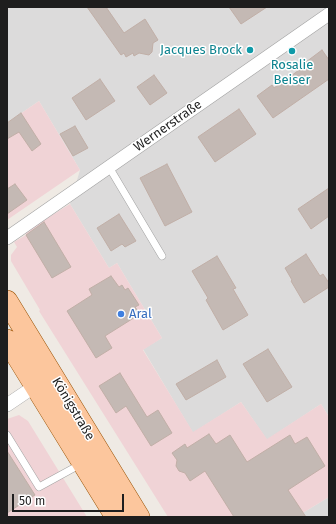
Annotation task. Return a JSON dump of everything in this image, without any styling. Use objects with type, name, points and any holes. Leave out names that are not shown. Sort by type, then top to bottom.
[{"type":"main road","name":"Königstraße","points":[[7,300],[139,517]]},
{"type":"main road","name":"Königstraße","points":[[7,340],[116,517]]},
{"type":"street","name":"Wernerstraße","points":[[7,238],[329,14]]},
{"type":"street","points":[[7,405],[53,375]]},
{"type":"lane","points":[[109,167],[162,256]]},
{"type":"lane","points":[[7,435],[39,487],[83,462]]},
{"type":"shaded area","points":[[7,7],[329,7],[329,417],[321,404],[267,440],[241,402],[193,433],[143,349],[162,338],[117,263],[109,268],[70,204],[80,170],[39,101],[7,123]]},
{"type":"shaded area","points":[[39,101],[80,170],[7,220],[7,123]]},
{"type":"shaded area","points":[[70,204],[109,268],[117,263],[162,338],[143,350],[193,432],[241,402],[267,439],[321,404],[329,417],[329,497],[296,517],[168,517],[39,311],[40,310],[11,261],[11,255],[17,247],[14,242],[26,235],[25,232]]},
{"type":"shaded area","points":[[19,415],[28,421],[87,517],[7,517],[7,419]]},
{"type":"shaded area","points":[[329,497],[329,517],[296,517]]},
{"type":"building","points":[[87,7],[106,7],[124,33],[145,19],[158,40],[153,43],[152,52],[149,55],[139,53],[134,56],[133,53],[126,57],[124,53],[121,55]]},
{"type":"building","points":[[229,7],[267,7],[241,24]]},
{"type":"building","points":[[322,50],[329,60],[329,79],[273,118],[257,96],[272,85],[274,88],[291,76]]},
{"type":"building","points":[[154,75],[167,93],[150,105],[137,87]]},
{"type":"building","points":[[100,79],[115,101],[86,120],[72,98]]},
{"type":"building","points":[[239,109],[256,134],[215,162],[198,137]]},
{"type":"building","points":[[21,113],[41,144],[32,151],[19,132],[7,139],[7,123]]},
{"type":"building","points":[[75,126],[88,148],[73,156],[60,134]]},
{"type":"building","points":[[167,164],[192,212],[165,226],[140,178]]},
{"type":"building","points":[[15,184],[27,200],[7,214],[7,189]]},
{"type":"building","points":[[329,188],[329,216],[311,229],[298,209]]},
{"type":"building","points":[[119,214],[136,241],[125,247],[122,244],[111,251],[97,228]]},
{"type":"building","points":[[44,222],[71,267],[52,278],[26,235]]},
{"type":"building","points":[[306,254],[320,276],[323,274],[329,283],[329,287],[304,303],[285,268]]},
{"type":"building","points":[[217,256],[236,288],[233,289],[248,315],[223,330],[206,300],[208,298],[192,271]]},
{"type":"building","points":[[111,276],[119,287],[122,285],[125,290],[128,288],[139,305],[135,307],[140,314],[105,336],[112,348],[96,358],[67,311],[92,295],[89,289]]},
{"type":"building","points":[[268,349],[292,387],[267,402],[243,364]]},
{"type":"building","points":[[217,360],[226,377],[186,400],[176,384]]},
{"type":"building","points":[[120,373],[147,417],[158,410],[172,433],[151,446],[126,406],[116,413],[99,386]]},
{"type":"building","points":[[209,434],[216,444],[230,435],[247,462],[290,435],[295,444],[307,437],[325,466],[288,490],[306,517],[234,517],[205,471],[190,481],[185,473],[179,471],[176,466],[177,460],[172,453],[185,444],[187,448]]},
{"type":"building","points":[[7,451],[35,495],[7,513]]},
{"type":"place","name":"Jacques Brock","points":[[250,50]]},
{"type":"place","name":"Rosalie Beiser","points":[[292,51]]},
{"type":"place","name":"Aral","points":[[121,314]]}]
